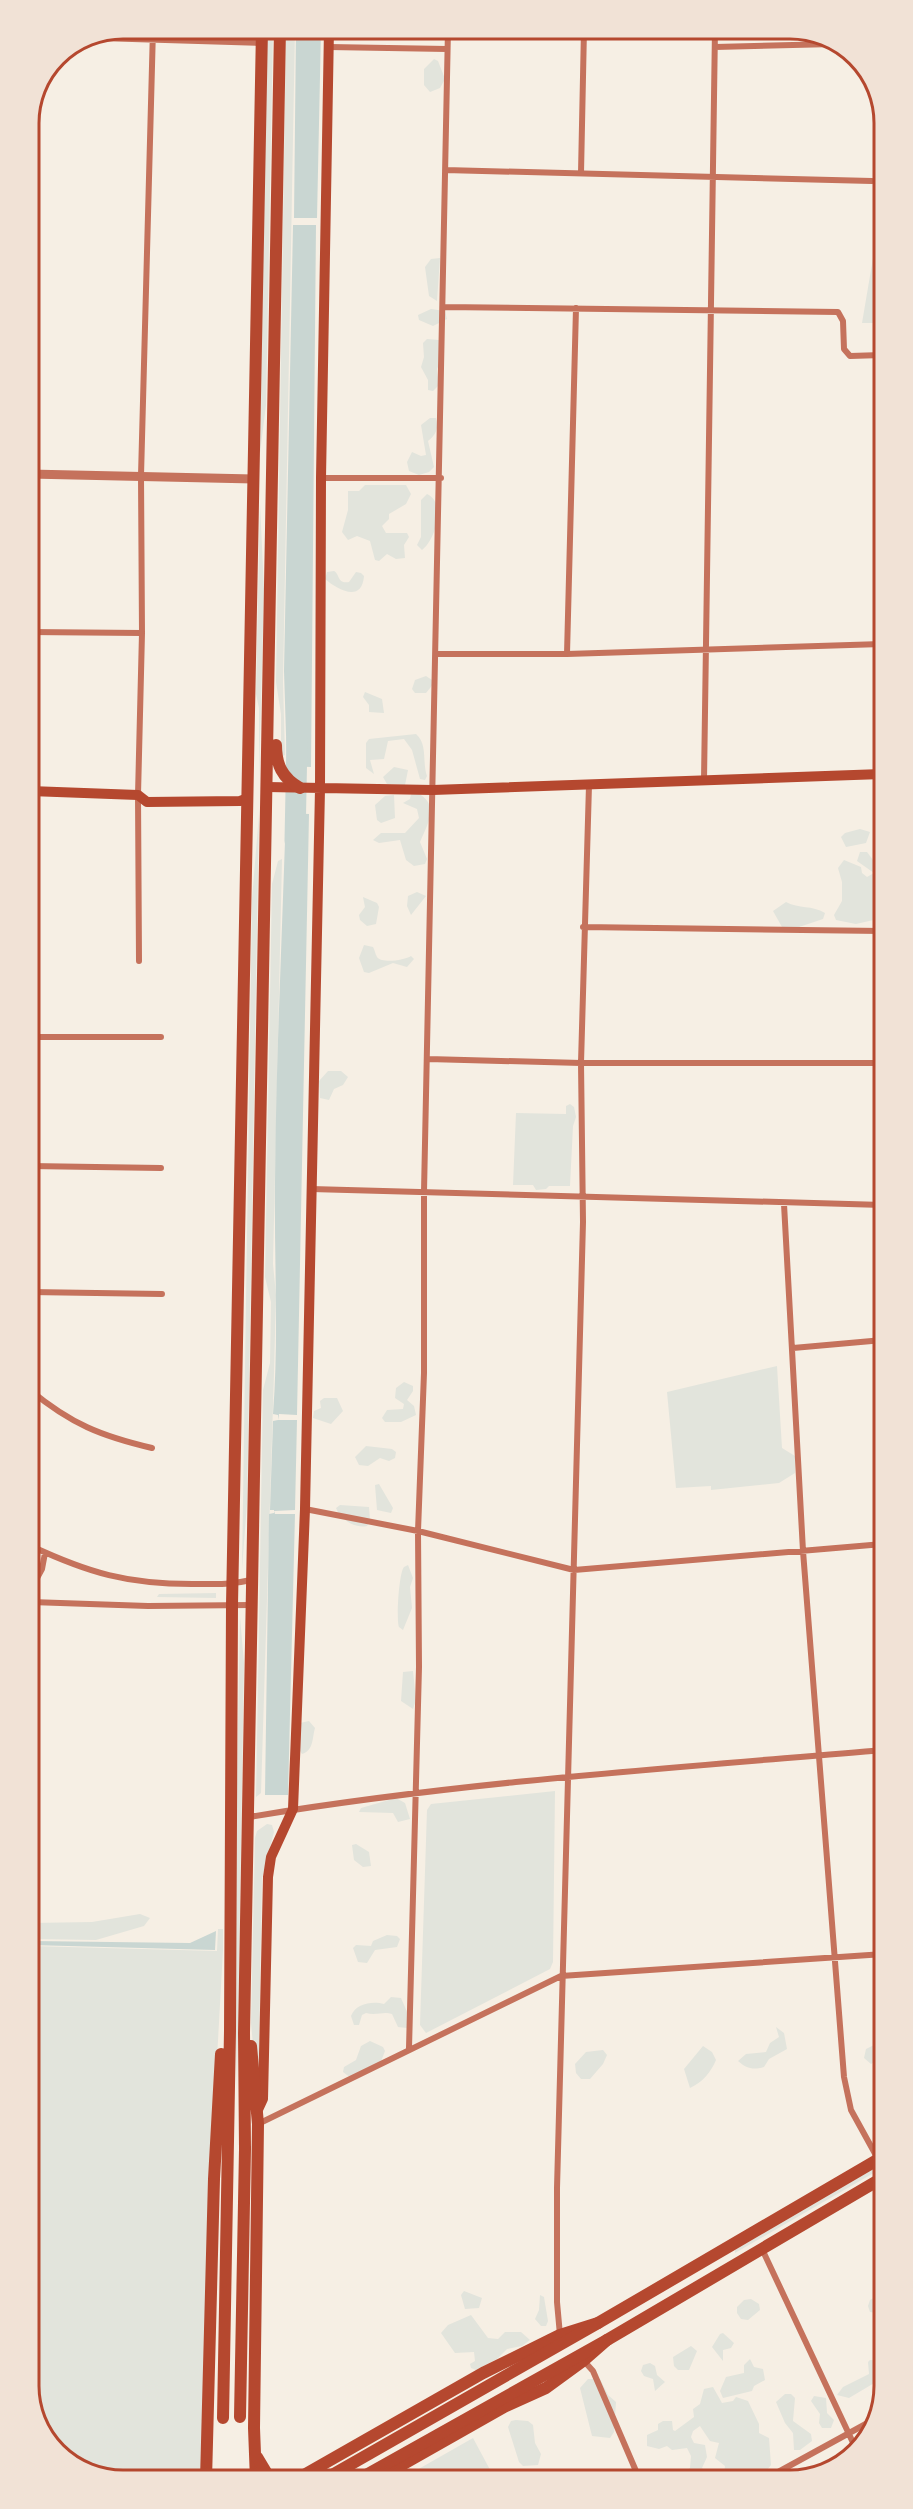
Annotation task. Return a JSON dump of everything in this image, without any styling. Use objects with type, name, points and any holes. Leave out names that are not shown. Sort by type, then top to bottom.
[{"type":"highway","points":[[240,2417],[252,1580],[271,577],[264,479],[262,39]]},
{"type":"highway","points":[[223,2418],[232,1584],[248,798],[264,479],[279,39]]},
{"type":"highway","points":[[269,684],[276,714],[276,761],[283,774],[310,788]]},
{"type":"highway","points":[[248,798],[267,787]]},
{"type":"highway","points":[[206,2470],[214,2179],[222,2031],[228,2002]]},
{"type":"highway","points":[[245,2003],[258,2118],[256,2470]]},
{"type":"highway","points":[[341,2470],[598,2324],[874,2161]]},
{"type":"highway","points":[[375,2470],[607,2340],[874,2183]]},
{"type":"highway","points":[[312,2470],[483,2373],[560,2335],[598,2324]]},
{"type":"highway","points":[[393,2470],[504,2407],[546,2388],[607,2340]]},
{"type":"highway","points":[[255,2453],[264,2470]]},
{"type":"main road","points":[[258,2118],[263,2099],[268,1877],[271,1857],[293,1809],[305,1509],[310,1189],[310,788],[321,478],[329,39]]},
{"type":"main road","points":[[267,787],[433,790],[874,774]]},
{"type":"main road","points":[[39,791],[138,795],[147,802],[240,801],[248,798]]},
{"type":"street","points":[[126,39],[262,43]]},
{"type":"street","points":[[408,2048],[416,1793],[418,1531],[424,1373],[424,1192],[441,478],[448,39]]},
{"type":"street","points":[[581,173],[584,39]]},
{"type":"street","points":[[704,780],[715,39]]},
{"type":"street","points":[[139,961],[141,476],[152,40]]},
{"type":"street","points":[[715,47],[820,44]]},
{"type":"street","points":[[329,47],[447,49]]},
{"type":"street","points":[[445,170],[712,175],[872,181]]},
{"type":"street","points":[[443,307],[838,312],[843,321],[844,349],[850,356],[874,356]]},
{"type":"street","points":[[567,654],[576,308]]},
{"type":"street","points":[[39,474],[264,479]]},
{"type":"street","points":[[321,478],[441,478]]},
{"type":"street","points":[[39,632],[142,633]]},
{"type":"street","points":[[437,654],[567,654],[874,644]]},
{"type":"street","points":[[560,2335],[557,2302],[557,2188],[561,1976],[574,1570],[582,1196],[580,1063],[589,785]]},
{"type":"street","points":[[583,927],[874,931]]},
{"type":"street","points":[[39,1037],[161,1037]]},
{"type":"street","points":[[428,1059],[580,1063],[874,1064]]},
{"type":"street","points":[[39,1166],[160,1168]]},
{"type":"street","points":[[310,1189],[874,1205]]},
{"type":"street","points":[[784,1204],[818,1755],[847,2097],[854,2116],[874,2146]]},
{"type":"street","points":[[39,1292],[162,1294]]},
{"type":"street","points":[[793,1348],[874,1341]]},
{"type":"street","points":[[39,1397],[68,1419],[113,1439],[152,1448]]},
{"type":"street","points":[[305,1509],[418,1531],[574,1570],[874,1545]]},
{"type":"street","points":[[39,1550],[120,1580],[148,1584],[232,1584],[252,1580]]},
{"type":"street","points":[[39,1574],[45,1553]]},
{"type":"street","points":[[39,1602],[148,1606],[252,1605]]},
{"type":"street","points":[[249,1817],[416,1793],[568,1776],[874,1751]]},
{"type":"street","points":[[258,2118],[362,2075],[408,2048],[561,1976],[874,1955]]},
{"type":"street","points":[[762,2248],[853,2443]]},
{"type":"street","points":[[583,2361],[593,2371],[636,2470]]},
{"type":"street","points":[[781,2470],[864,2424]]},
{"type":"shaded area","points":[[267,39],[273,39],[266,405],[260,453]]},
{"type":"shaded area","points":[[286,39],[295,39],[283,682],[285,755],[281,757],[281,714],[276,682]]},
{"type":"shaded area","points":[[296,39],[321,39],[317,218],[294,218]]},
{"type":"shaded area","points":[[434,59],[438,61],[445,79],[440,88],[430,92],[424,85],[424,69]]},
{"type":"shaded area","points":[[293,225],[316,225],[311,767],[287,766],[284,671]]},
{"type":"shaded area","points":[[874,252],[874,323],[862,323]]},
{"type":"shaded area","points":[[440,258],[437,301],[429,296],[425,267],[431,259]]},
{"type":"shaded area","points":[[431,309],[445,311],[447,319],[433,326],[419,320],[418,315]]},
{"type":"shaded area","points":[[427,339],[439,340],[443,356],[437,369],[439,385],[433,391],[428,390],[428,380],[421,367],[424,357],[423,343]]},
{"type":"shaded area","points":[[430,418],[436,418],[437,425],[435,434],[428,441],[434,467],[429,472],[419,475],[409,471],[407,462],[412,452],[421,456],[426,455],[421,425]]},
{"type":"shaded area","points":[[365,485],[406,485],[411,494],[406,504],[389,514],[389,519],[382,526],[386,533],[407,533],[409,537],[404,545],[405,558],[396,559],[387,554],[379,561],[375,560],[370,541],[357,536],[348,540],[342,532],[348,510],[348,491],[359,491]]},
{"type":"shaded area","points":[[427,494],[433,499],[438,513],[435,530],[422,550],[417,545],[421,537],[421,500]]},
{"type":"shaded area","points":[[260,504],[264,589],[259,777],[259,708],[256,694]]},
{"type":"shaded area","points":[[334,571],[342,582],[349,582],[356,572],[361,573],[364,576],[362,584],[354,592],[336,587],[325,579],[327,572]]},
{"type":"shaded area","points":[[426,676],[435,682],[426,693],[415,693],[412,689],[415,680]]},
{"type":"shaded area","points":[[365,692],[382,699],[384,713],[369,712],[369,705],[363,697]]},
{"type":"shaded area","points":[[416,734],[423,748],[427,776],[425,780],[420,779],[412,750],[404,739],[388,741],[384,759],[370,760],[374,774],[366,768],[366,743],[369,739]]},
{"type":"shaded area","points":[[394,767],[408,770],[405,785],[387,784],[383,777]]},
{"type":"shaded area","points":[[417,793],[428,803],[430,814],[420,842],[427,859],[425,864],[414,866],[406,860],[400,840],[379,843],[373,840],[381,833],[405,833],[419,818],[417,809],[403,803],[410,799],[411,794]]},
{"type":"shaded area","points":[[394,795],[395,818],[381,823],[377,820],[375,805],[385,796]]},
{"type":"shaded area","points":[[286,813],[309,814],[297,1415],[279,1414],[278,1420],[278,1415],[273,1414],[276,1327],[275,1211]]},
{"type":"shaded area","points":[[259,814],[247,1504],[242,1569],[252,899]]},
{"type":"shaded area","points":[[860,829],[870,832],[866,843],[846,847],[841,837],[845,833]]},
{"type":"shaded area","points":[[860,852],[867,852],[874,861],[874,873],[857,861]]},
{"type":"shaded area","points":[[282,859],[273,1264],[276,1295],[274,1373],[261,1793],[256,1797],[263,1390],[270,1363],[271,1302],[265,1277],[272,884],[278,861]]},
{"type":"shaded area","points":[[844,860],[861,867],[862,873],[867,877],[874,873],[874,920],[856,924],[836,920],[834,915],[842,901],[842,882],[838,868]]},
{"type":"shaded area","points":[[417,892],[426,896],[411,915],[407,906],[408,896]]},
{"type":"shaded area","points":[[363,897],[377,903],[379,907],[376,924],[367,926],[360,920],[359,915],[365,907]]},
{"type":"shaded area","points":[[786,902],[825,913],[823,919],[796,928],[782,927],[773,911]]},
{"type":"shaded area","points":[[364,945],[373,947],[380,959],[399,960],[411,956],[414,959],[407,967],[393,963],[369,973],[364,972],[359,958]]},
{"type":"shaded area","points":[[328,1071],[341,1071],[348,1077],[343,1085],[334,1089],[329,1100],[320,1098],[319,1081]]},
{"type":"shaded area","points":[[570,1104],[574,1107],[576,1117],[573,1126],[570,1186],[549,1186],[546,1189],[536,1190],[533,1185],[513,1185],[516,1113],[566,1114],[566,1106]]},
{"type":"shaded area","points":[[777,1366],[782,1448],[795,1456],[795,1473],[779,1483],[711,1490],[711,1486],[676,1488],[667,1392]]},
{"type":"shaded area","points":[[404,1382],[413,1386],[413,1391],[407,1400],[414,1406],[416,1415],[401,1422],[385,1422],[382,1418],[387,1410],[403,1409],[404,1404],[395,1398],[396,1388]]},
{"type":"shaded area","points":[[324,1398],[337,1398],[343,1411],[331,1424],[313,1418],[314,1411],[321,1408],[320,1401]]},
{"type":"shaded area","points":[[297,1420],[295,1510],[270,1510],[273,1421]]},
{"type":"shaded area","points":[[366,1446],[392,1449],[396,1452],[395,1458],[389,1461],[380,1458],[368,1466],[359,1465],[355,1457]]},
{"type":"shaded area","points":[[379,1484],[393,1508],[391,1513],[377,1510],[375,1485]]},
{"type":"shaded area","points":[[340,1505],[369,1507],[370,1521],[367,1526],[353,1525],[344,1519],[336,1508]]},
{"type":"shaded area","points":[[274,1511],[275,1514],[295,1514],[288,1795],[265,1795],[269,1514]]},
{"type":"shaded area","points":[[408,1565],[413,1578],[410,1587],[412,1608],[403,1630],[398,1623],[398,1596],[402,1571]]},
{"type":"shaded area","points":[[216,1593],[216,1598],[157,1597],[159,1594]]},
{"type":"shaded area","points":[[240,1617],[244,1663],[237,2090],[234,1941]]},
{"type":"shaded area","points":[[413,1671],[416,1700],[413,1709],[401,1701],[403,1672]]},
{"type":"shaded area","points":[[309,1721],[315,1728],[313,1740],[309,1750],[302,1754],[297,1746],[300,1723]]},
{"type":"shaded area","points":[[555,1791],[553,1962],[550,1969],[426,2033],[420,2025],[427,1810],[431,1804]]},
{"type":"shaded area","points":[[396,1798],[405,1803],[410,1819],[398,1822],[393,1813],[359,1812],[361,1808]]},
{"type":"shaded area","points":[[267,1824],[272,1825],[274,1832],[262,1878],[258,2100],[251,2023],[255,1838],[257,1831]]},
{"type":"shaded area","points":[[356,1844],[369,1852],[371,1866],[363,1867],[354,1860],[352,1845]]},
{"type":"shaded area","points":[[140,1914],[150,1918],[144,1926],[96,1940],[39,1939],[39,1923],[92,1922]]},
{"type":"shaded area","points":[[218,1929],[223,1929],[209,2203],[202,2470],[117,2470],[96,2466],[63,2446],[48,2423],[40,2397],[39,1946],[217,1951]]},
{"type":"shaded area","points":[[216,1931],[215,1950],[39,1945],[39,1941],[190,1943]]},
{"type":"shaded area","points":[[387,1935],[397,1936],[400,1939],[397,1947],[375,1950],[367,1963],[358,1962],[353,1948],[356,1945],[371,1946],[373,1941]]},
{"type":"shaded area","points":[[391,1997],[401,1998],[408,2014],[407,2028],[398,2027],[392,2014],[386,2013],[366,2013],[362,2015],[359,2025],[354,2025],[351,2016],[357,2008],[370,2003],[384,2004]]},
{"type":"shaded area","points":[[776,2027],[784,2033],[787,2049],[769,2059],[764,2067],[750,2068],[738,2061],[746,2054],[766,2052],[770,2043],[779,2037]]},
{"type":"shaded area","points":[[370,2041],[383,2047],[385,2051],[380,2064],[351,2078],[343,2072],[344,2067],[356,2060],[361,2046]]},
{"type":"shaded area","points":[[874,2045],[874,2062],[871,2064],[864,2058],[866,2049]]},
{"type":"shaded area","points":[[703,2046],[712,2052],[716,2060],[706,2076],[690,2088],[684,2069]]},
{"type":"shaded area","points":[[603,2050],[607,2055],[603,2064],[590,2079],[581,2079],[576,2073],[575,2064],[586,2052]]},
{"type":"shaded area","points":[[874,2169],[874,2173],[735,2253],[735,2250]]},
{"type":"shaded area","points":[[464,2291],[482,2298],[479,2308],[465,2309],[461,2295]]},
{"type":"shaded area","points":[[540,2295],[544,2297],[548,2321],[546,2326],[541,2326],[535,2319],[539,2310]]},
{"type":"shaded area","points":[[874,2298],[874,2313],[870,2312],[868,2306],[870,2300]]},
{"type":"shaded area","points":[[751,2299],[759,2304],[760,2310],[748,2320],[741,2319],[737,2313],[737,2307],[744,2300]]},
{"type":"shaded area","points":[[471,2315],[488,2338],[498,2339],[505,2332],[521,2332],[530,2340],[522,2346],[507,2349],[497,2359],[476,2370],[471,2368],[470,2364],[475,2361],[474,2352],[455,2353],[441,2333],[448,2325]]},
{"type":"shaded area","points":[[723,2333],[734,2343],[731,2348],[723,2350],[723,2361],[712,2347]]},
{"type":"shaded area","points":[[691,2346],[697,2351],[689,2370],[678,2370],[674,2366],[673,2357]]},
{"type":"shaded area","points":[[750,2359],[754,2367],[763,2369],[765,2380],[754,2386],[752,2391],[723,2398],[720,2391],[726,2377],[744,2373],[744,2365]]},
{"type":"shaded area","points":[[874,2360],[874,2383],[849,2398],[837,2395],[843,2387],[869,2374],[868,2362]]},
{"type":"shaded area","points":[[650,2363],[655,2366],[657,2375],[665,2382],[655,2391],[653,2379],[644,2376],[641,2371],[643,2365]]},
{"type":"shaded area","points":[[588,2379],[600,2379],[608,2395],[616,2402],[614,2432],[610,2438],[592,2436],[580,2388]]},
{"type":"shaded area","points":[[713,2387],[722,2403],[733,2401],[736,2397],[748,2401],[759,2424],[759,2433],[769,2438],[771,2465],[767,2470],[724,2470],[725,2466],[715,2458],[719,2443],[710,2441],[700,2426],[693,2431],[691,2437],[694,2443],[705,2445],[707,2457],[702,2468],[704,2470],[687,2470],[690,2468],[691,2456],[687,2448],[672,2450],[667,2446],[659,2449],[647,2446],[647,2435],[658,2430],[658,2424],[663,2421],[672,2421],[675,2431],[694,2417],[693,2409],[700,2404],[704,2389]]},
{"type":"shaded area","points":[[785,2394],[791,2394],[795,2398],[793,2421],[811,2434],[812,2441],[800,2450],[794,2450],[793,2433],[785,2423],[776,2402]]},
{"type":"shaded area","points":[[814,2396],[826,2398],[827,2413],[834,2420],[831,2428],[822,2428],[819,2423],[820,2414],[811,2401]]},
{"type":"shaded area","points":[[511,2421],[528,2421],[533,2425],[535,2443],[541,2454],[538,2465],[523,2466],[519,2462],[508,2427]]},
{"type":"shaded area","points":[[473,2438],[490,2470],[417,2470]]},
{"type":"waterway","points":[[295,841],[297,740]]}]
